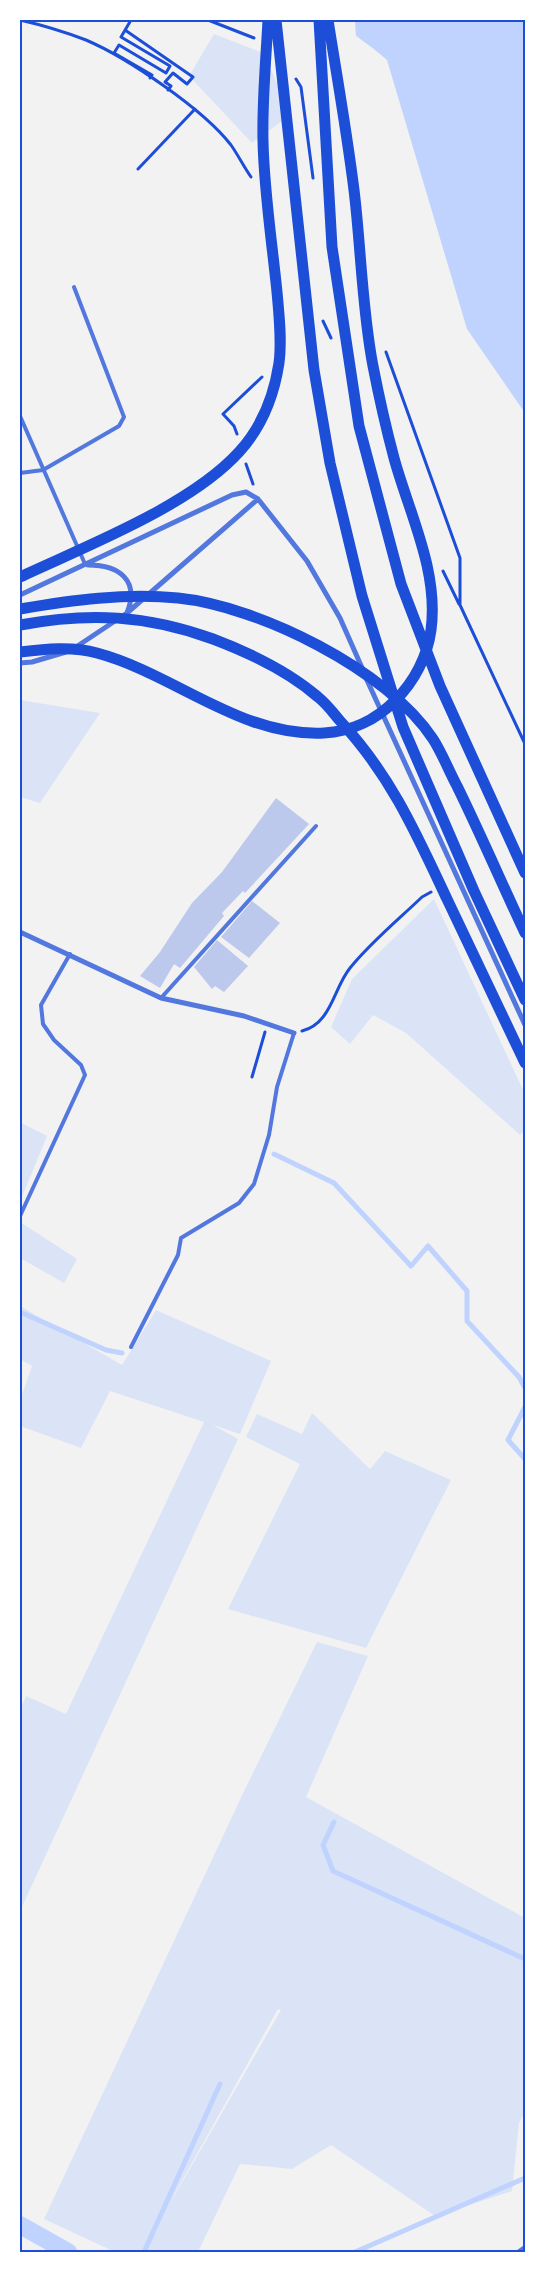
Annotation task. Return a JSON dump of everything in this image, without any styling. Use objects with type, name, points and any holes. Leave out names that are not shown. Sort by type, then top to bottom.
[{"type":"highway","points":[[20,577],[122,530],[180,497],[210,477],[238,452],[258,428],[270,399],[279,363],[278,311],[263,142],[268,20]]},
{"type":"highway","points":[[276,20],[314,370],[330,464],[362,596],[403,727],[474,892],[525,1000]]},
{"type":"highway","points":[[319,20],[332,247],[359,426],[401,584],[440,686],[525,873]]},
{"type":"highway","points":[[20,652],[54,649],[94,652],[129,663],[221,708],[263,726],[296,733],[328,733],[362,724],[388,708],[406,690],[422,664],[431,630],[430,586],[422,549],[394,457],[373,364],[353,187],[328,20]]},
{"type":"highway","points":[[20,609],[88,598],[179,598],[226,609],[281,627],[343,659],[377,681],[433,738],[525,933]]},
{"type":"highway","points":[[20,625],[48,620],[98,617],[143,619],[182,628],[234,647],[276,668],[319,697],[381,770],[406,812],[525,1063]]},
{"type":"street","points":[[20,595],[232,495],[246,492],[258,499],[307,561],[340,618],[456,878],[525,1025]]},
{"type":"street","points":[[20,663],[57,656],[82,645],[127,613],[258,499]]},
{"type":"street","points":[[85,564],[114,568],[124,576],[131,588],[132,602],[127,613]]},
{"type":"street","points":[[20,932],[161,998],[244,1016],[294,1034]]},
{"type":"lane","points":[[20,472],[43,470],[119,426],[124,417],[74,287]]},
{"type":"lane","points":[[20,416],[85,564]]},
{"type":"lane","points":[[161,998],[316,826]]},
{"type":"lane","points":[[20,1216],[86,1074],[81,1065],[54,1040],[43,1024],[41,1005],[70,954]]},
{"type":"lane","points":[[131,1347],[178,1255],[181,1238],[239,1203],[254,1184],[269,1135],[277,1087],[294,1034]]},
{"type":"lane","points":[[518,2252],[525,2247]]},
{"type":"path","points":[[131,20],[121,37],[170,66],[166,73],[119,45],[114,53],[152,75],[150,78]]},
{"type":"path","points":[[125,30],[193,77],[187,84],[173,73],[165,82],[171,86],[168,90]]},
{"type":"path","points":[[138,169],[195,109]]},
{"type":"path","points":[[234,426],[223,414],[264,374]]},
{"type":"path","points":[[478,644],[525,744]]},
{"type":"path","points":[[294,1034],[310,1029],[323,1019],[349,970],[380,937],[422,897],[456,878]]},
{"type":"path","points":[[252,1077],[268,1024]]},
{"type":"shaded area","points":[[214,34],[263,53],[292,114],[252,143],[189,76]]},
{"type":"shaded area","points":[[20,700],[100,713],[40,803],[20,797]]},
{"type":"shaded area","points":[[434,899],[525,1094],[525,1131],[520,1135],[406,1033],[373,1015],[350,1044],[331,1027],[352,979]]},
{"type":"shaded area","points":[[20,1122],[47,1136],[20,1202]]},
{"type":"shaded area","points":[[20,1222],[77,1259],[64,1283],[20,1258]]},
{"type":"shaded area","points":[[20,1306],[122,1365],[156,1310],[271,1361],[240,1434],[213,1425],[238,1439],[20,1911],[20,1710],[26,1696],[66,1714],[204,1422],[110,1391],[81,1448],[20,1426],[20,1400],[32,1366],[20,1359]]},
{"type":"shaded area","points":[[312,1413],[370,1469],[385,1451],[451,1480],[366,1648],[228,1609],[300,1464],[246,1437],[257,1414],[302,1434]]},
{"type":"shaded area","points":[[317,1642],[368,1656],[306,1797],[525,1918],[525,2112],[519,2123],[512,2191],[435,2216],[331,2145],[292,2169],[240,2164],[198,2252],[115,2252],[44,2219],[245,1789]],"holes":[[[278,2009],[281,2010],[173,2198]]]},
{"type":"water","points":[[339,20],[525,20],[525,413],[467,329],[387,60]]},
{"type":"pier","points":[[336,20],[355,20],[356,39],[348,34]]},
{"type":"building","points":[[276,798],[309,824],[245,893],[243,891],[222,913],[224,916],[180,968],[174,964],[160,988],[140,976],[160,952],[192,903],[222,872]]},
{"type":"building","points":[[252,901],[280,923],[249,958],[221,937]]},
{"type":"building","points":[[217,940],[248,966],[224,992],[215,986],[212,989],[194,967]]},
{"type":"waterway","points":[[274,1154],[334,1183],[411,1266],[428,1246],[467,1291],[467,1321],[519,1377],[525,1388]]},
{"type":"waterway","points":[[20,1312],[106,1350],[122,1353]]},
{"type":"waterway","points":[[525,1407],[508,1440],[525,1459]]},
{"type":"waterway","points":[[334,1822],[323,1845],[333,1871],[525,1959]]},
{"type":"waterway","points":[[144,2252],[220,2084]]},
{"type":"waterway","points":[[355,2252],[525,2178]]},
{"type":"waterway","points":[[20,2225],[68,2252]]}]
